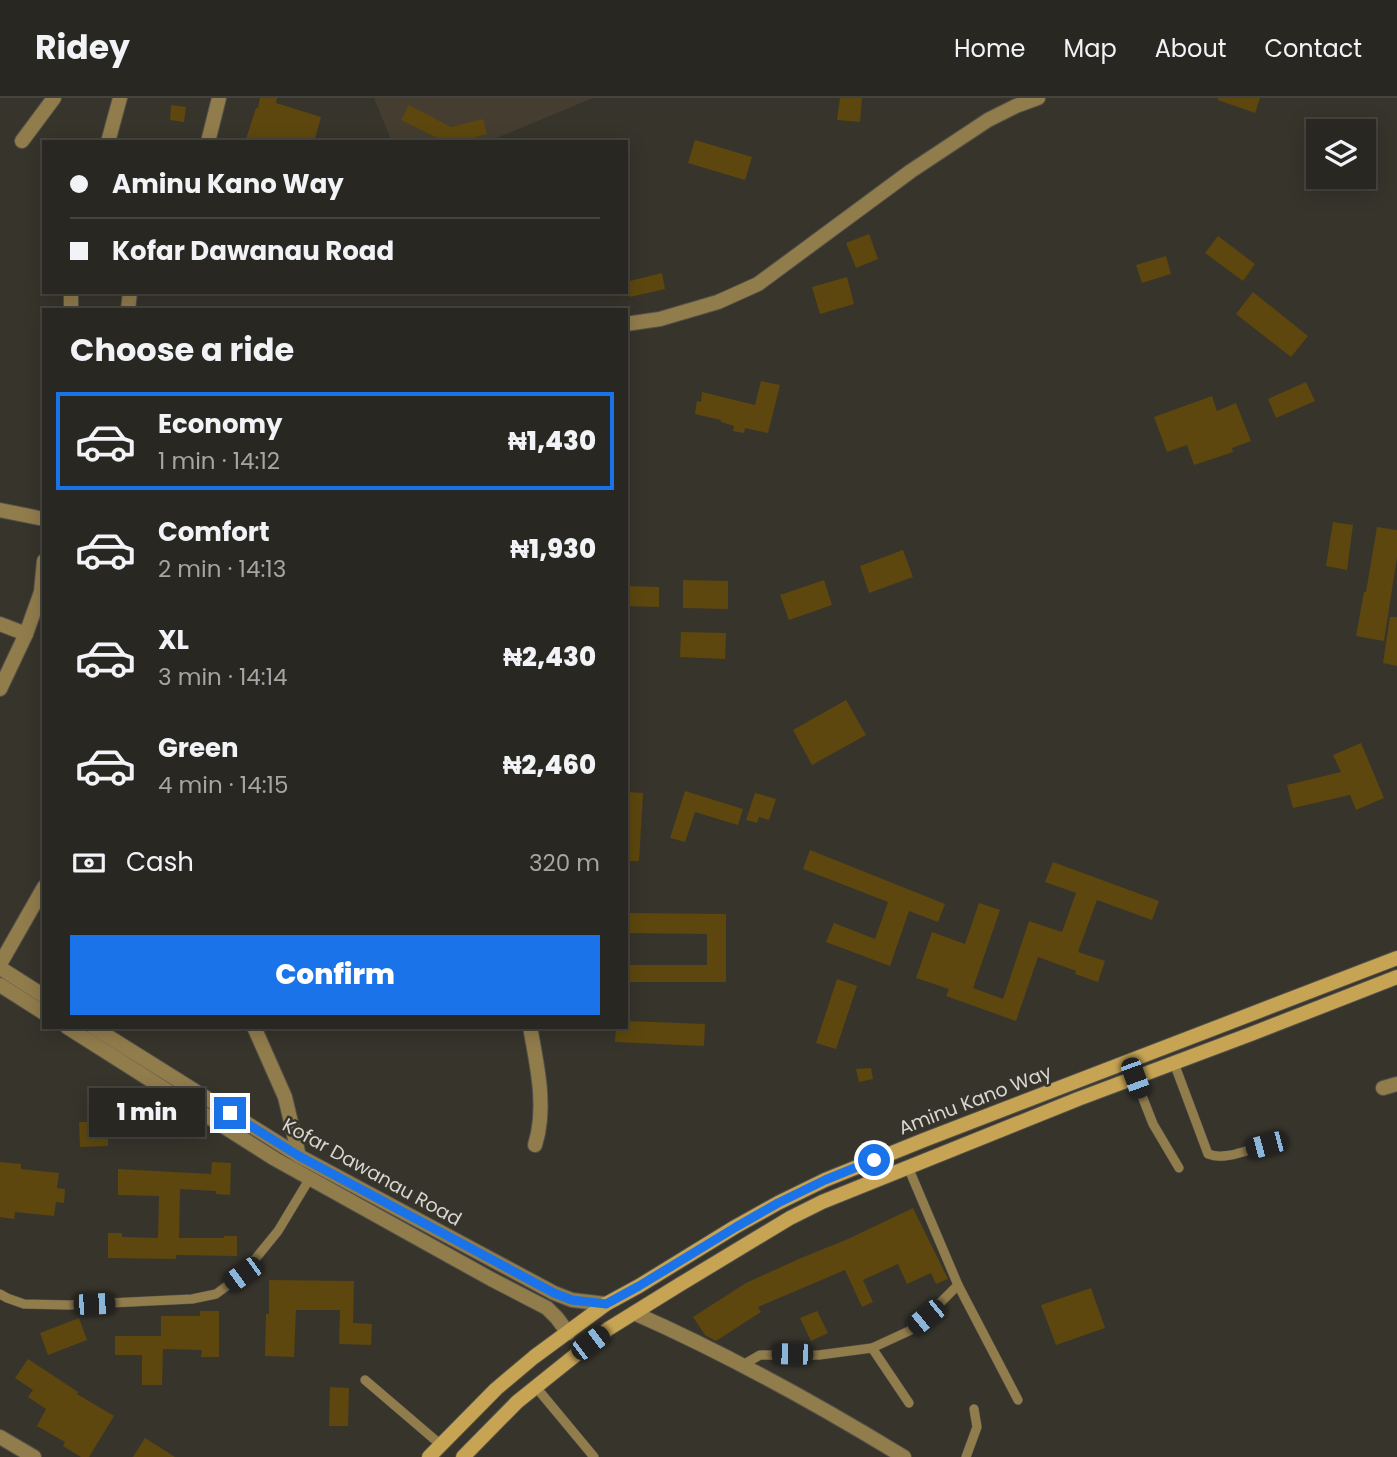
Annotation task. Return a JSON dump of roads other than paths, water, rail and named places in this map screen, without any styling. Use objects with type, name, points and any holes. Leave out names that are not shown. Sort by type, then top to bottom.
[{"type":"main road","name":"Aminu Kano Way","points":[[429,1457],[496,1389],[606,1304],[736,1227],[825,1180],[1397,958]]},
{"type":"main road","name":"Aminu Kano Way","points":[[463,1457],[535,1385],[608,1329],[790,1218],[822,1202],[1078,1099],[1397,977]]},
{"type":"main road","points":[[1072,1082],[1078,1099]]},
{"type":"street","points":[[22,141],[54,98]]},
{"type":"street","points":[[109,140],[120,98]]},
{"type":"street","points":[[208,140],[219,98]]},
{"type":"street","points":[[628,324],[660,319],[718,302],[758,284],[911,171],[988,120],[1038,98]]},
{"type":"street","points":[[0,510],[42,519]]},
{"type":"street","points":[[0,689],[26,635],[42,582]]},
{"type":"street","points":[[0,624],[26,635]]},
{"type":"street","points":[[42,891],[0,966],[42,995]]},
{"type":"street","points":[[0,985],[42,1012]]},
{"type":"street","name":"Kofar Dawanau Road","points":[[70,1029],[264,1152],[547,1308],[568,1333]]},
{"type":"street","name":"Kofar Dawanau Road","points":[[96,1029],[299,1156],[554,1293],[572,1300],[606,1304]]},
{"type":"street","points":[[255,1029],[285,1097],[299,1156]]},
{"type":"street","points":[[530,1029],[541,1120],[535,1145]]},
{"type":"street","points":[[634,1312],[855,1427],[904,1457]]},
{"type":"street","points":[[0,1437],[34,1457]]},
{"type":"lane","points":[[1174,1063],[1209,1154],[1215,1157],[1223,1156],[1266,1145]]},
{"type":"lane","points":[[1135,1078],[1153,1124],[1179,1168]]},
{"type":"lane","points":[[908,1167],[958,1285],[1018,1400]]},
{"type":"lane","points":[[0,1294],[23,1304],[69,1305],[192,1299],[216,1294],[243,1274],[278,1231],[310,1178]]},
{"type":"lane","points":[[741,1366],[752,1358],[767,1354],[819,1355],[872,1348],[909,1331],[958,1285]]},
{"type":"lane","points":[[872,1348],[909,1403]]},
{"type":"lane","points":[[365,1380],[440,1445]]},
{"type":"lane","points":[[535,1385],[594,1457]]},
{"type":"lane","points":[[966,1457],[977,1427],[974,1409]]}]
